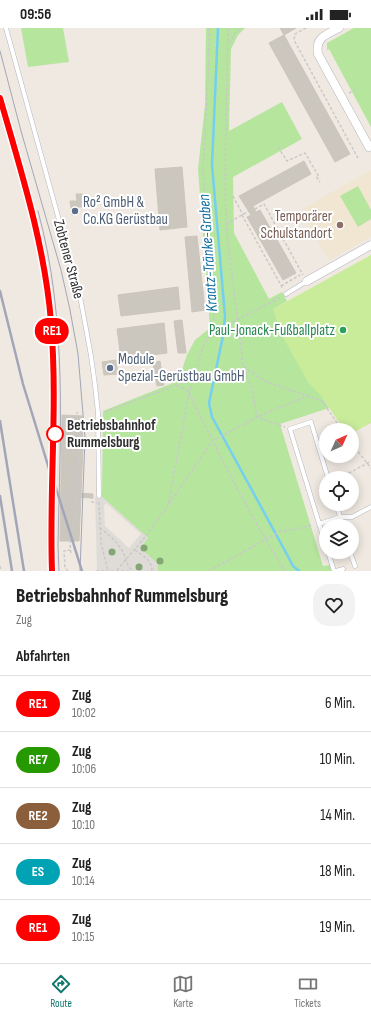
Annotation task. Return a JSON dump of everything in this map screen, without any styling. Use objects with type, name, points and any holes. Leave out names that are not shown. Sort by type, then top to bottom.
[{"type":"street","points":[[339,28],[322,37],[317,46],[318,54],[370,147],[371,146]]},
{"type":"street","points":[[307,281],[371,245]]},
{"type":"lane","name":"Zobtener Straße","points":[[6,28],[80,296],[92,356],[98,413],[99,496]]},
{"type":"lane","points":[[286,294],[307,281]]},
{"type":"lane","points":[[319,524],[290,429],[311,422],[326,471]]},
{"type":"lane","points":[[334,519],[340,517],[352,517],[371,507]]},
{"type":"lane","points":[[338,511],[340,517]]},
{"type":"lane","points":[[331,559],[335,571],[343,569]]},
{"type":"lane","points":[[352,559],[355,566]]},
{"type":"path","points":[[209,28],[203,172],[214,319],[212,333]]},
{"type":"path","points":[[228,28],[229,43],[225,180],[226,224],[243,366],[253,393],[257,418]]},
{"type":"path","points":[[229,43],[236,32],[241,28]]},
{"type":"path","points":[[306,28],[295,34],[294,40],[359,160]]},
{"type":"path","points":[[278,147],[287,161],[305,153],[318,175],[316,176],[320,182]]},
{"type":"path","points":[[168,506],[189,393],[204,344],[212,333],[286,294],[233,196]]},
{"type":"path","points":[[254,209],[264,204],[307,281]]},
{"type":"path","points":[[226,224],[249,211]]},
{"type":"path","points":[[281,286],[302,274]]},
{"type":"path","points":[[243,366],[264,381],[322,401],[337,423]]},
{"type":"path","points":[[98,413],[109,412],[193,379]]},
{"type":"path","points":[[177,386],[189,393],[212,441],[266,540],[285,571]]},
{"type":"path","points":[[117,570],[146,536],[212,441],[257,418],[308,396]]},
{"type":"path","points":[[71,552],[79,450],[77,412]]},
{"type":"path","points":[[257,418],[290,429]]},
{"type":"path","points":[[359,454],[371,468]]},
{"type":"path","points":[[353,471],[371,461]]},
{"type":"path","points":[[99,496],[101,543],[107,571]]},
{"type":"path","points":[[62,499],[76,500]]},
{"type":"path","points":[[209,571],[281,531],[297,530],[319,524]]},
{"type":"path","points":[[100,528],[120,547],[128,567],[133,571]]},
{"type":"path","points":[[68,571],[64,568],[64,551],[70,550]]},
{"type":"path","points":[[135,550],[149,561],[152,566],[152,571]]},
{"type":"path","points":[[0,566],[1,571]]},
{"type":"path","points":[[96,571],[129,571]]},
{"type":"shaded area","name":"Temporärer Schulstandort","points":[[371,170],[371,237],[329,260],[302,213],[305,211],[304,208]]},
{"type":"shaded area","points":[[102,494],[102,497],[148,538],[140,548],[158,564],[158,571],[97,571],[95,497]],"holes":[[[106,503],[141,534],[129,548],[105,526],[104,506]]]},
{"type":"green space","points":[[21,28],[63,28],[69,62],[28,67]]},
{"type":"green space","points":[[206,28],[245,28],[238,35],[231,49],[229,131],[282,102],[302,139],[233,177],[234,233],[269,299],[282,292],[287,301],[273,309],[329,408],[280,424],[319,553],[319,559],[321,559],[323,566],[330,565],[332,571],[158,571],[158,564],[140,548],[148,538],[102,497],[103,411],[178,381],[187,355],[195,340],[210,328],[198,169],[205,105]]},
{"type":"green space","points":[[354,28],[371,28],[371,127],[329,49],[327,50],[327,43]]},
{"type":"green space","points":[[358,186],[371,210],[371,219],[358,227],[340,196]]},
{"type":"green space","points":[[371,255],[371,423],[359,429],[359,423],[339,423],[322,397],[308,382],[281,334],[273,309]]},
{"type":"building","points":[[280,28],[296,28],[284,35]]},
{"type":"building","points":[[284,35],[350,154],[335,162],[269,43]]},
{"type":"building","points":[[304,161],[311,174],[253,206],[256,212],[260,210],[296,273],[283,280],[247,217],[251,215],[239,196]]},
{"type":"building","points":[[182,167],[187,227],[160,230],[155,169]]},
{"type":"building","points":[[76,194],[83,194],[84,207],[78,207]]},
{"type":"building","name":"Ro² GmbH & Co.KG Gerüstbau","points":[[70,201],[77,201],[78,214],[72,215]]},
{"type":"building","points":[[197,236],[205,310],[192,312],[185,237]]},
{"type":"building","points":[[178,287],[180,309],[121,316],[118,295]]},
{"type":"building","points":[[182,320],[186,353],[178,353],[174,321]]},
{"type":"building","points":[[164,323],[167,353],[121,359],[117,329]]},
{"type":"building","name":"Module Spezial-Gerüstbau GmbH","points":[[116,360],[118,374],[104,375],[102,362]]},
{"type":"building","points":[[160,361],[164,385],[157,386],[153,363]]},
{"type":"building","points":[[62,415],[82,416],[83,448],[79,541],[60,541]]},
{"type":"building","points":[[71,449],[76,449],[75,464],[70,464]]},
{"type":"building","points":[[73,493],[93,494],[93,498],[73,497]]},
{"type":"building","points":[[69,503],[74,504],[73,515],[68,515]]},
{"type":"waterway","name":"Kraatz-Tränke-Graben","points":[[218,28],[212,165],[225,316],[223,336],[209,403],[212,417],[293,566],[299,571]]},
{"type":"tram line","points":[[0,51],[21,131],[61,270],[78,354],[85,438],[80,571]]},
{"type":"tram line","points":[[38,211],[48,252],[58,335],[60,377],[59,571]]},
{"type":"railway","points":[[0,98],[38,237],[48,294],[54,384],[52,571]]},
{"type":"railway","points":[[0,291],[23,384],[50,472]]},
{"type":"railway","points":[[0,421],[24,571]]},
{"type":"railway","points":[[55,485],[82,571]]},
{"type":"railway","points":[[0,496],[12,571]]},
{"type":"train","name":"RE1","points":[[0,98],[36,230],[45,277],[51,321],[55,410],[52,482],[52,571]]},
{"type":"place","name":"Ro² GmbH & Co.KG Gerüstbau","points":[[75,211]]},
{"type":"place","name":"Temporärer Schulstandort","points":[[340,225]]},
{"type":"place","name":"Paul-Jonack-Fußballplatz","points":[[343,330]]},
{"type":"place","name":"Module Spezial-Gerüstbau GmbH","points":[[110,368]]},
{"type":"place","name":"Betriebsbahnhof Rummelsburg","points":[[55,434]]}]
